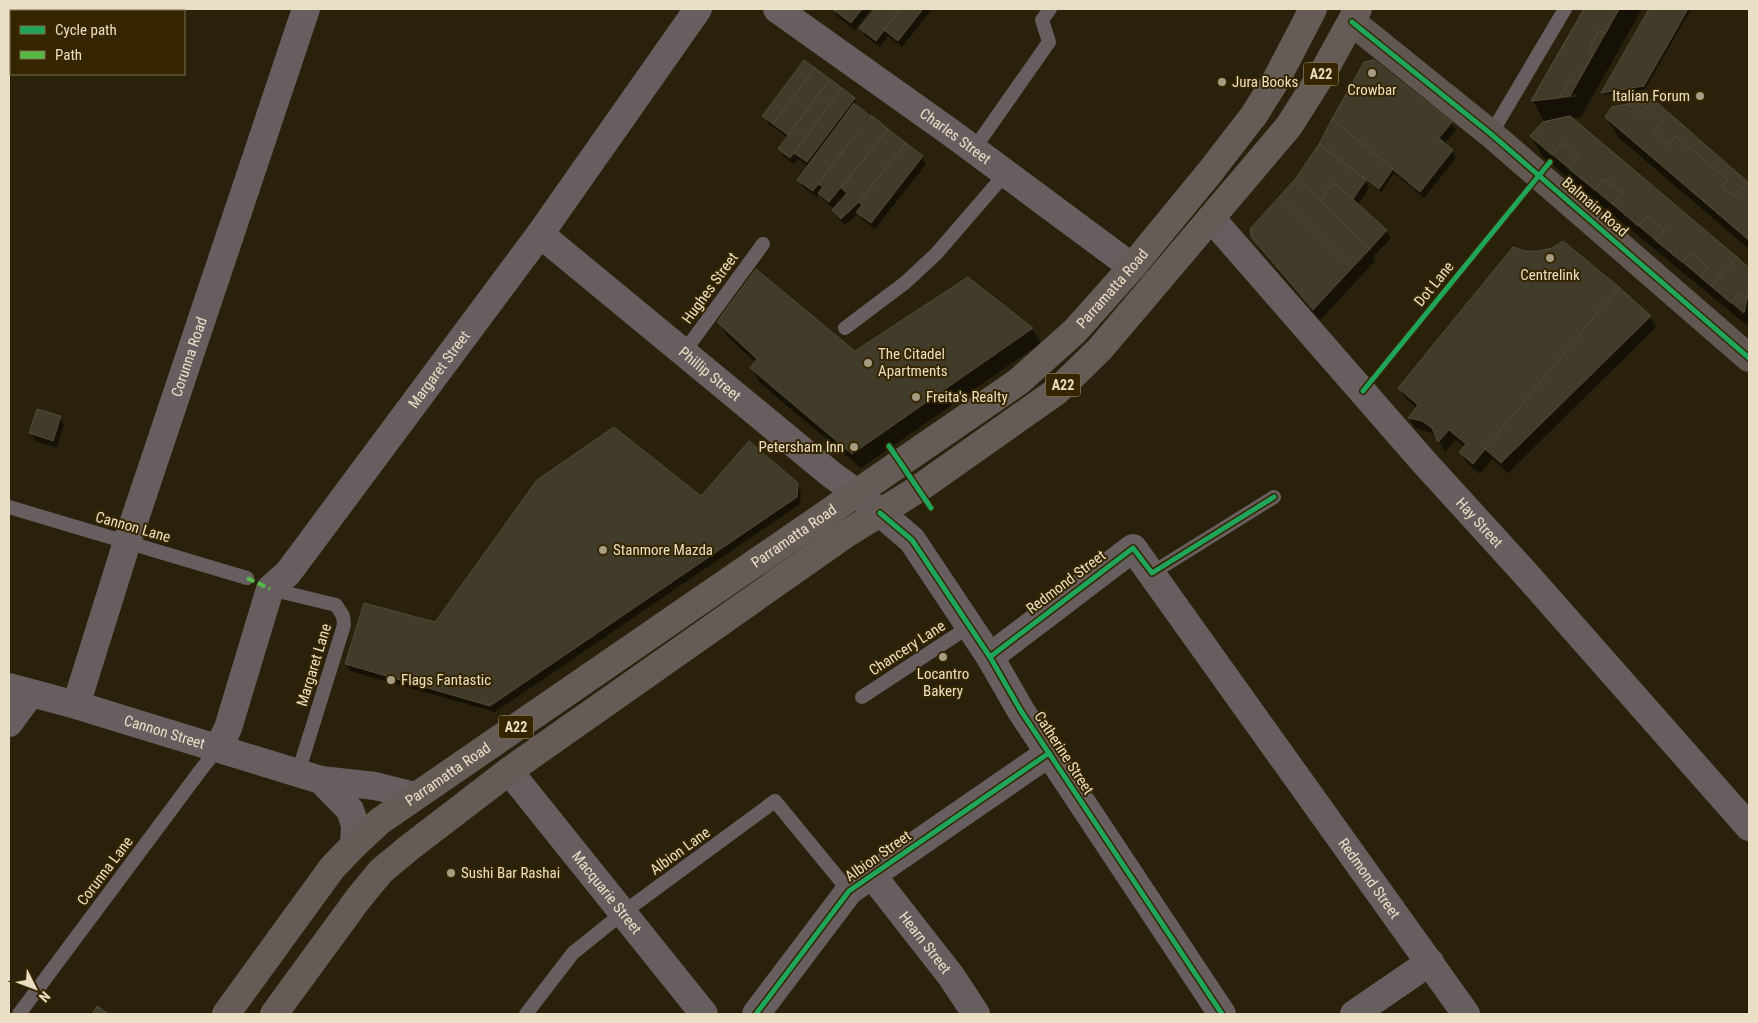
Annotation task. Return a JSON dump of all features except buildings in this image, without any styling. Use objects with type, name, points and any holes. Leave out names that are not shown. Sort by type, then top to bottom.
[{"type":"highway","name":"Parramatta Road","points":[[226,1014],[332,868],[380,821],[1018,382],[1075,332],[1132,267],[1254,115],[1276,80],[1313,9]]},
{"type":"highway","name":"Parramatta Road","points":[[274,1014],[358,899],[381,871],[410,847],[509,771],[835,542],[970,453],[1057,391],[1100,349],[1289,126],[1325,69],[1355,15]]},
{"type":"main road","name":"Balmain Road","points":[[1355,15],[1749,358]]},
{"type":"street","name":"Corunna Road","points":[[76,705],[127,542],[306,9]]},
{"type":"street","name":"Margaret Street","points":[[259,584],[288,573],[540,234],[698,9]]},
{"type":"street","name":"Charles Street","points":[[777,9],[974,149],[1132,267]]},
{"type":"street","name":"Hay Street","points":[[1212,218],[1423,461],[1525,572],[1749,827]]},
{"type":"street","name":"Phillip Street","points":[[540,234],[832,475],[880,512]]},
{"type":"street","name":"Catherine Street","points":[[880,512],[912,540],[990,657],[1049,753],[1222,1014]]},
{"type":"street","name":"Redmond Street","points":[[990,657],[1133,548],[1466,1014]]},
{"type":"street","points":[[218,748],[228,728],[259,584]]},
{"type":"street","points":[[9,723],[20,690]]},
{"type":"street","name":"Cannon Street","points":[[20,690],[76,705],[309,776],[374,786],[415,796]]},
{"type":"street","name":"Albion Street","points":[[756,1014],[849,891],[1049,753]]},
{"type":"street","name":"Macquarie Street","points":[[509,771],[704,1014]]},
{"type":"street","name":"Cannon Street","points":[[309,776],[350,810],[355,825],[354,845]]},
{"type":"street","name":"Hearn Street","points":[[872,875],[951,976],[976,1014]]},
{"type":"street","points":[[1354,1014],[1430,962]]},
{"type":"lane","points":[[974,149],[1049,42],[1042,20],[1050,9]]},
{"type":"lane","points":[[1491,134],[1565,9]]},
{"type":"lane","points":[[846,328],[906,282],[936,254],[1006,173]]},
{"type":"lane","name":"Hughes Street","points":[[684,352],[763,244]]},
{"type":"lane","points":[[1152,573],[1274,497]]},
{"type":"lane","name":"Cannon Lane","points":[[9,507],[259,584]]},
{"type":"lane","name":"Margaret Lane","points":[[259,584],[336,605],[344,616],[344,625],[309,776]]},
{"type":"lane","name":"Chancery Lane","points":[[862,697],[970,626]]},
{"type":"lane","name":"Corunna Lane","points":[[19,1014],[218,748]]},
{"type":"lane","name":"Albion Lane","points":[[526,1014],[573,953],[624,912],[775,801],[849,891]]},
{"type":"marked path","points":[[247,578],[270,589]]},
{"type":"cycle path","points":[[1352,22],[1491,134],[1749,358]]},
{"type":"cycle path","name":"Dot Lane","points":[[1363,391],[1550,162]]},
{"type":"cycle path","points":[[889,446],[931,508]]},
{"type":"cycle path","points":[[990,657],[1133,548],[1152,573],[1274,497]]},
{"type":"cycle path","points":[[880,513],[912,540],[990,657],[1021,711],[1222,1014]]},
{"type":"cycle path","points":[[756,1014],[849,891],[1049,753]]},
{"type":"place","name":"Crowbar","points":[[1372,73]]},
{"type":"place","name":"Jura Books","points":[[1222,82]]},
{"type":"place","name":"Italian Forum","points":[[1700,96]]},
{"type":"place","name":"Centrelink","points":[[1550,258]]},
{"type":"place","name":"The Citadel Apartments","points":[[868,363]]},
{"type":"place","name":"Freita's Realty","points":[[916,397]]},
{"type":"place","name":"Petersham Inn","points":[[854,447]]},
{"type":"place","name":"Stanmore Mazda","points":[[603,550]]},
{"type":"place","name":"Locantro Bakery","points":[[943,657]]},
{"type":"place","name":"Flags Fantastic","points":[[391,680]]},
{"type":"place","name":"Sushi Bar Rashai","points":[[451,873]]}]
